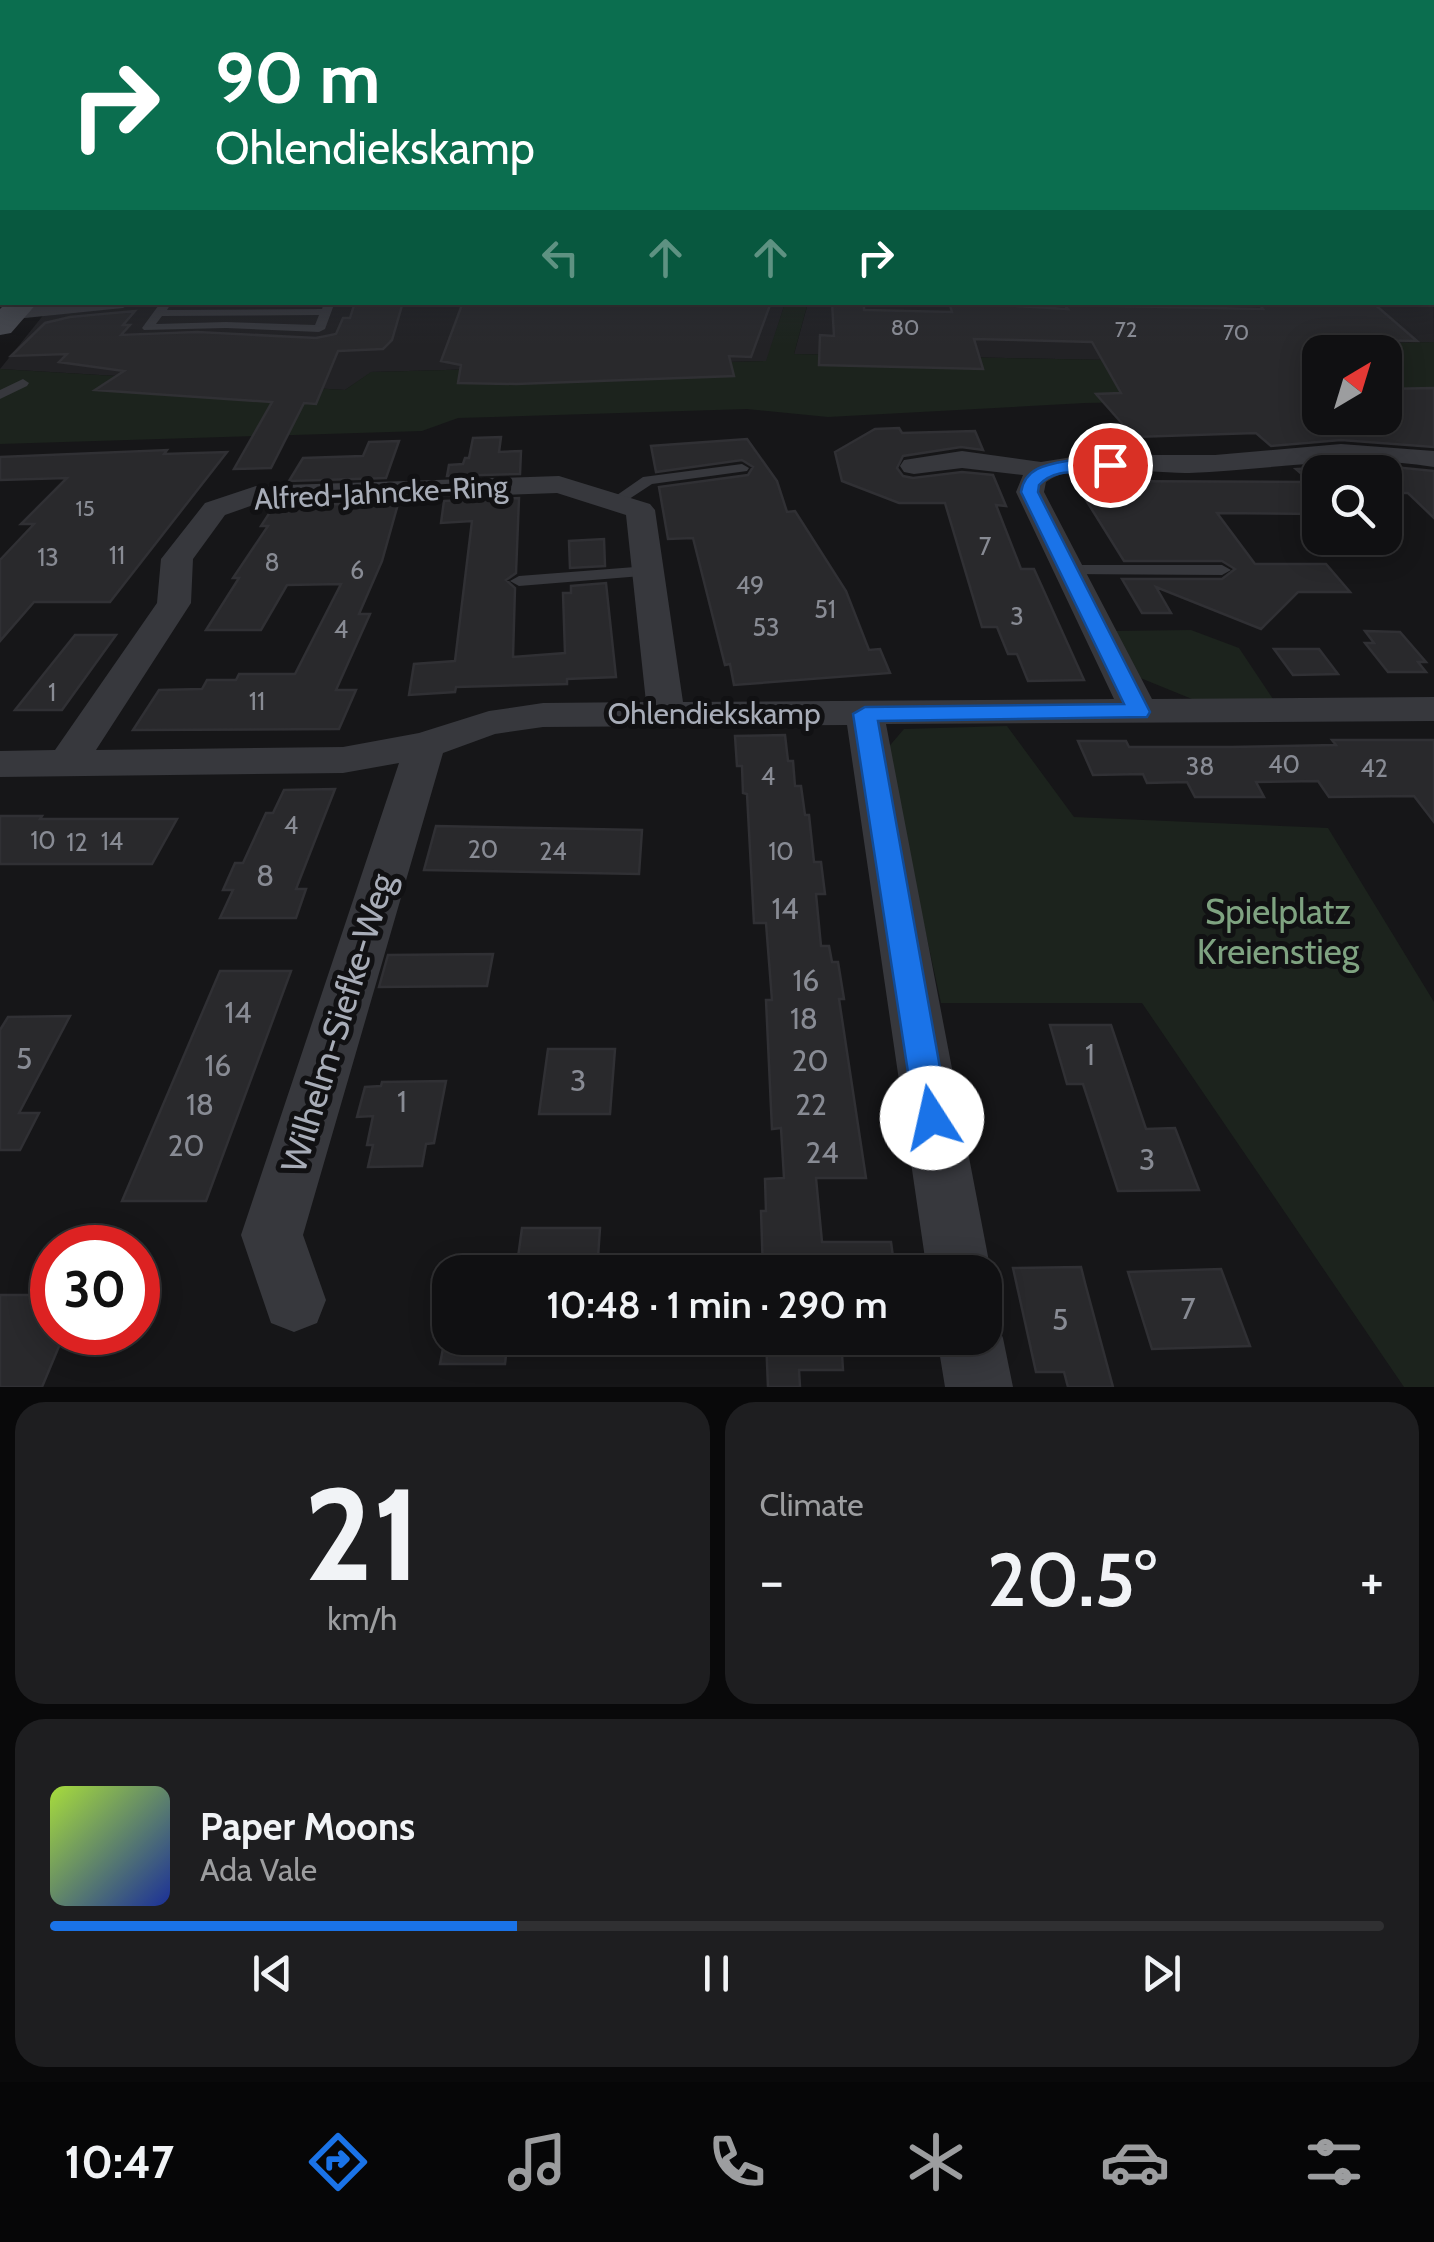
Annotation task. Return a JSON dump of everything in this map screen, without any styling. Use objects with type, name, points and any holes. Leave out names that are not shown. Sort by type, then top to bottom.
[{"type":"street","points":[[18,309],[78,305]]},
{"type":"street","points":[[914,466],[995,460],[1043,471],[1072,464],[1187,465],[1387,450],[1434,458]]},
{"type":"street","points":[[1043,471],[1030,484],[1030,492],[1138,712]]},
{"type":"street","name":"Alfred-Jahncke-Ring","points":[[66,764],[174,603],[178,559],[215,509],[256,496],[560,484],[615,502]]},
{"type":"street","points":[[615,502],[640,510],[666,714]]},
{"type":"street","name":"Ohlendiekskamp","points":[[0,764],[343,760],[425,745],[489,723],[543,714],[1434,708]]},
{"type":"street","points":[[865,714],[956,1255]]},
{"type":"street","name":"Wilhelm-Siefke-Weg","points":[[294,1300],[272,1234],[425,745]]},
{"type":"street","points":[[973,1355],[979,1387]]},
{"type":"lane","points":[[328,307],[319,329],[148,328],[163,308],[328,307]]},
{"type":"lane","points":[[0,395],[23,383]]},
{"type":"lane","points":[[615,502],[648,480],[742,468]]},
{"type":"lane","points":[[1070,570],[1222,570]]},
{"type":"lane","points":[[519,581],[648,571]]},
{"type":"shaded area","points":[[51,305],[784,305],[767,361],[372,372],[345,390],[0,369]]},
{"type":"shaded area","points":[[807,305],[1434,305],[1434,342],[1402,343],[1402,335],[1302,335],[1302,364],[794,354]]},
{"type":"green space","points":[[784,305],[807,305],[794,354],[1302,364],[1302,399],[1085,403],[828,417],[747,409],[458,418],[422,431],[0,444],[0,369],[345,390],[371,372],[766,361]]},
{"type":"green space","points":[[1434,342],[1434,398],[1402,399],[1402,343]]},
{"type":"green space","points":[[1191,630],[1239,648],[1273,699],[1192,699],[1138,677],[1113,631]]},
{"type":"green space","name":"Spielplatz Kreienstieg","points":[[1007,726],[1074,817],[1328,828],[1434,1002],[1434,1387],[1404,1387],[1142,1003],[941,1003],[886,750],[904,729]]},
{"type":"building","points":[[354,305],[402,305],[392,340],[383,349],[338,351],[316,404],[304,403],[271,468],[234,469],[272,402],[95,390],[124,371],[59,362],[67,354],[11,356],[45,323],[70,317],[135,311],[123,325],[130,325],[121,335],[197,332],[316,338],[336,334],[343,318],[350,318]]},
{"type":"building","points":[[462,305],[770,305],[751,357],[729,356],[734,376],[458,383],[461,365],[441,361]]},
{"type":"building","points":[[832,305],[864,305],[864,310],[952,312],[950,305],[1263,309],[1260,305],[1375,305],[1417,341],[1402,341],[1402,335],[1302,335],[1302,435],[1402,435],[1402,389],[1434,388],[1434,447],[1341,440],[1271,446],[1256,433],[1134,437],[1096,394],[1121,393],[1092,342],[974,339],[983,369],[819,365],[820,335],[834,336]]},
{"type":"building","points":[[899,428],[902,433],[975,431],[983,450],[961,447],[903,456],[897,468],[903,476],[913,478],[962,472],[993,475],[1006,506],[996,505],[1021,569],[1034,569],[1084,680],[1028,681],[1017,654],[1008,654],[997,627],[982,627],[945,503],[899,503],[842,481],[835,452],[875,429]]},
{"type":"building","points":[[501,437],[499,452],[521,451],[520,474],[447,476],[449,465],[463,464],[469,458],[473,438]]},
{"type":"building","points":[[747,439],[777,481],[787,512],[795,511],[846,591],[869,650],[880,649],[890,673],[734,685],[730,664],[725,665],[693,538],[668,539],[659,487],[748,475],[753,467],[742,460],[656,472],[651,446]]},
{"type":"building","points":[[399,441],[386,478],[289,481],[303,458],[363,456],[369,442]]},
{"type":"building","points":[[167,450],[164,454],[227,452],[110,602],[34,602],[0,641],[0,560],[34,524],[21,524],[67,478],[0,480],[0,457]]},
{"type":"building","points":[[1402,468],[1434,471],[1434,518],[1408,493],[1402,493]]},
{"type":"building","points":[[1086,481],[1302,482],[1302,514],[1217,513],[1255,564],[1326,564],[1350,592],[1298,592],[1261,629],[1156,587],[1171,613],[1142,613],[1122,579],[1222,579],[1235,569],[1222,561],[1124,561],[1076,484],[1088,485]]},
{"type":"building","points":[[519,498],[516,573],[506,580],[515,588],[513,657],[565,653],[563,593],[571,593],[571,586],[606,583],[616,677],[567,679],[567,684],[456,687],[455,692],[409,695],[414,664],[455,661],[472,521],[441,523],[444,501]]},
{"type":"building","points":[[398,504],[382,561],[359,614],[370,614],[336,690],[356,690],[339,729],[133,730],[159,690],[202,689],[207,680],[236,680],[239,674],[295,674],[341,584],[287,585],[261,630],[206,630],[239,578],[233,578],[268,526],[261,526],[274,506]]},
{"type":"building","points":[[604,539],[605,566],[570,568],[569,541]]},
{"type":"building","points":[[1365,631],[1400,632],[1426,662],[1418,662],[1426,672],[1388,672],[1365,643],[1374,643]]},
{"type":"building","points":[[75,635],[116,635],[62,710],[15,710]]},
{"type":"building","points":[[1274,649],[1319,649],[1338,674],[1293,675]]},
{"type":"building","points":[[785,735],[795,786],[801,786],[805,815],[809,815],[814,862],[821,862],[825,894],[816,894],[821,946],[829,946],[832,962],[838,962],[844,999],[839,999],[866,1178],[816,1178],[822,1242],[891,1242],[893,1255],[762,1255],[765,1179],[784,1178],[781,1128],[772,1129],[766,1000],[772,1000],[766,923],[754,923],[747,794],[743,793],[742,766],[737,766],[735,736]]},
{"type":"building","points":[[1332,740],[1434,740],[1434,822],[1414,796],[1329,797],[1318,781],[1256,782],[1264,797],[1195,797],[1187,782],[1147,783],[1143,774],[1093,775],[1078,741],[1126,741],[1129,747],[1231,747],[1336,745]]},
{"type":"building","points":[[335,789],[296,889],[306,889],[296,918],[220,918],[233,890],[223,890],[235,863],[243,863],[266,813],[273,813],[284,790]]},
{"type":"building","points":[[0,816],[177,819],[152,864],[0,864]]},
{"type":"building","points":[[436,826],[642,830],[639,874],[424,870]]},
{"type":"building","points":[[493,954],[487,986],[379,987],[388,955]]},
{"type":"building","points":[[220,971],[291,971],[206,1201],[122,1201]]},
{"type":"building","points":[[70,1016],[19,1113],[39,1113],[20,1150],[0,1150],[0,1030],[8,1017]]},
{"type":"building","points":[[1050,1025],[1111,1025],[1146,1129],[1175,1128],[1199,1190],[1118,1191],[1083,1084],[1067,1084]]},
{"type":"building","points":[[548,1049],[615,1049],[610,1114],[539,1114]]},
{"type":"building","points":[[446,1081],[434,1143],[426,1144],[422,1166],[368,1167],[373,1145],[367,1145],[373,1116],[357,1117],[365,1087],[381,1086],[382,1082]]},
{"type":"building","points":[[522,1228],[600,1228],[598,1255],[518,1255]]},
{"type":"building","points":[[1081,1267],[1113,1387],[1068,1387],[1064,1372],[1036,1372],[1013,1268]]},
{"type":"building","points":[[1221,1269],[1250,1346],[1152,1349],[1128,1272]]},
{"type":"building","points":[[0,1295],[30,1295],[30,1355],[55,1355],[42,1387],[0,1387]]},
{"type":"building","points":[[442,1355],[506,1355],[505,1364],[440,1364]]},
{"type":"building","points":[[767,1355],[842,1355],[843,1370],[799,1370],[800,1387],[768,1387]]},
{"type":"route","points":[[932,1118],[865,714],[1138,712],[1030,492],[1030,484],[1043,471],[1072,464],[1110,465]]}]
